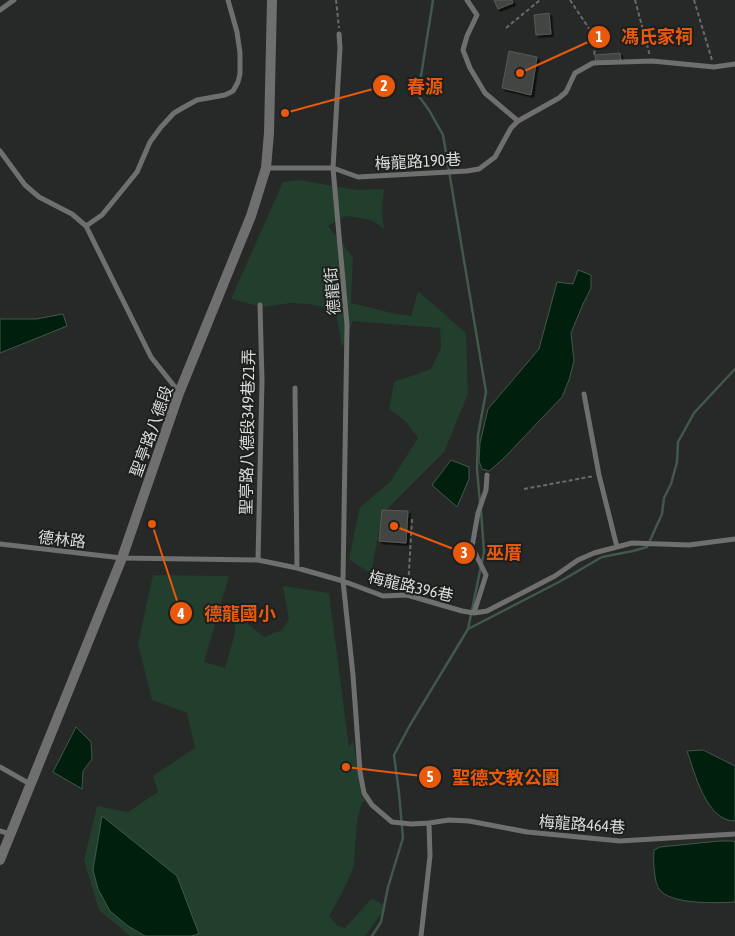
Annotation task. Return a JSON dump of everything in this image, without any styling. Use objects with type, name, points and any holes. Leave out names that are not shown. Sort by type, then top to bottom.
[{"type":"street","name":"聖亭路八德段","points":[[0,860],[122,558],[180,393],[251,216],[266,168],[269,133],[272,0]]},
{"type":"lane","points":[[0,10],[14,0]]},
{"type":"lane","points":[[86,226],[102,215],[138,172],[150,142],[160,126],[174,113],[198,100],[225,95],[233,91],[240,74],[240,53],[237,32],[228,0]]},
{"type":"lane","points":[[467,0],[477,15],[466,36],[463,50],[470,68],[485,92],[518,121]]},
{"type":"lane","name":"德龍街","points":[[339,34],[340,48],[333,168],[347,325],[343,581],[353,675],[360,772],[364,793],[382,815],[392,822],[429,823]]},
{"type":"lane","points":[[593,63],[652,61],[714,67],[735,64]]},
{"type":"lane","name":"梅龍路190巷","points":[[266,168],[333,168],[358,177],[479,169],[495,157],[511,128],[518,121],[559,98],[566,92],[575,73],[593,63]]},
{"type":"lane","points":[[0,151],[25,185],[40,197],[72,214],[86,226],[151,357],[180,393]]},
{"type":"lane","name":"聖亭路八德段349巷21弄","points":[[258,560],[262,381],[260,304]]},
{"type":"lane","points":[[295,388],[297,568]]},
{"type":"lane","points":[[584,394],[599,475],[617,547]]},
{"type":"lane","points":[[474,613],[486,575],[472,547],[478,514],[486,490],[487,476]]},
{"type":"lane","name":"梅龍路396巷","points":[[258,560],[297,568],[343,581],[383,596],[407,595],[474,613],[487,611],[555,576],[578,560],[594,553],[632,543],[689,545],[735,539]]},
{"type":"lane","name":"德林路","points":[[0,544],[122,558],[258,560]]},
{"type":"lane","points":[[0,767],[30,784]]},
{"type":"lane","name":"梅龍路464巷","points":[[429,823],[469,820],[527,832],[620,840],[735,834]]},
{"type":"lane","points":[[421,936],[430,856],[429,823]]},
{"type":"lane","points":[[0,830],[10,834]]},
{"type":"path","points":[[336,0],[339,34]]},
{"type":"path","points":[[506,28],[540,0]]},
{"type":"path","points":[[570,0],[596,39],[593,63]]},
{"type":"path","points":[[635,0],[652,61]]},
{"type":"path","points":[[694,0],[714,67]]},
{"type":"path","points":[[524,489],[599,475]]},
{"type":"path","points":[[407,595],[412,518]]},
{"type":"shaded area","points":[[299,180],[357,190],[384,189],[382,209],[384,229],[371,220],[346,216],[328,226],[353,257],[351,303],[411,316],[418,291],[466,333],[468,394],[444,452],[382,514],[371,574],[349,559],[360,507],[390,482],[418,438],[404,420],[389,409],[394,382],[431,369],[441,348],[440,328],[353,321],[342,348],[336,310],[309,304],[291,303],[262,307],[231,299],[283,182]]},
{"type":"shaded area","points":[[578,270],[591,275],[591,288],[571,333],[574,361],[562,397],[503,459],[489,471],[482,469],[479,461],[480,443],[488,409],[539,349],[557,282],[573,284]]},
{"type":"shaded area","points":[[63,314],[67,326],[0,353],[0,319],[36,319]]},
{"type":"shaded area","points":[[451,460],[469,467],[469,479],[457,507],[432,485]]},
{"type":"shaded area","points":[[153,575],[229,576],[204,662],[225,668],[235,633],[235,613],[264,637],[282,630],[289,620],[283,586],[329,593],[349,747],[353,741],[361,793],[366,801],[362,802],[357,820],[354,867],[329,916],[338,926],[345,928],[372,898],[386,907],[365,936],[191,936],[199,934],[102,817],[93,870],[98,889],[128,926],[145,936],[130,936],[99,910],[84,860],[97,806],[128,812],[158,792],[153,776],[195,748],[187,713],[152,700],[138,644]]},
{"type":"shaded area","points":[[76,727],[91,742],[92,759],[83,771],[82,789],[53,772]]},
{"type":"shaded area","points":[[703,750],[735,766],[735,821],[725,819],[716,813],[709,805],[698,783],[687,751]]},
{"type":"shaded area","points":[[102,816],[177,876],[199,934],[191,936],[145,936],[128,926],[110,911],[98,889],[93,870]]},
{"type":"shaded area","points":[[719,841],[735,842],[735,902],[694,902],[673,898],[659,889],[656,882],[654,850],[660,847]]},
{"type":"building","points":[[494,0],[512,0],[513,3],[498,9]]},
{"type":"building","points":[[549,13],[551,34],[536,35],[534,15]]},
{"type":"building","points":[[509,51],[537,57],[531,95],[502,88]]},
{"type":"building","points":[[620,53],[621,61],[596,63],[595,55]]},
{"type":"building","points":[[382,510],[408,511],[406,543],[379,541]]},
{"type":"waterway","points":[[433,0],[418,95],[443,135],[486,392],[478,435],[477,469],[480,503]]},
{"type":"waterway","points":[[468,629],[559,582],[602,557],[647,547],[662,514],[664,498],[671,484],[677,462],[678,442],[694,413],[735,369]]},
{"type":"waterway","points":[[372,936],[381,922],[388,887],[403,838],[394,755],[468,629],[484,552],[481,511]]},
{"type":"place","name":"馮氏家祠","points":[[520,73]]},
{"type":"place","name":"春源","points":[[285,113]]},
{"type":"place","name":"德龍國小","points":[[152,524]]},
{"type":"place","name":"巫厝","points":[[394,526]]},
{"type":"place","name":"聖德文教公園","points":[[346,767]]}]
